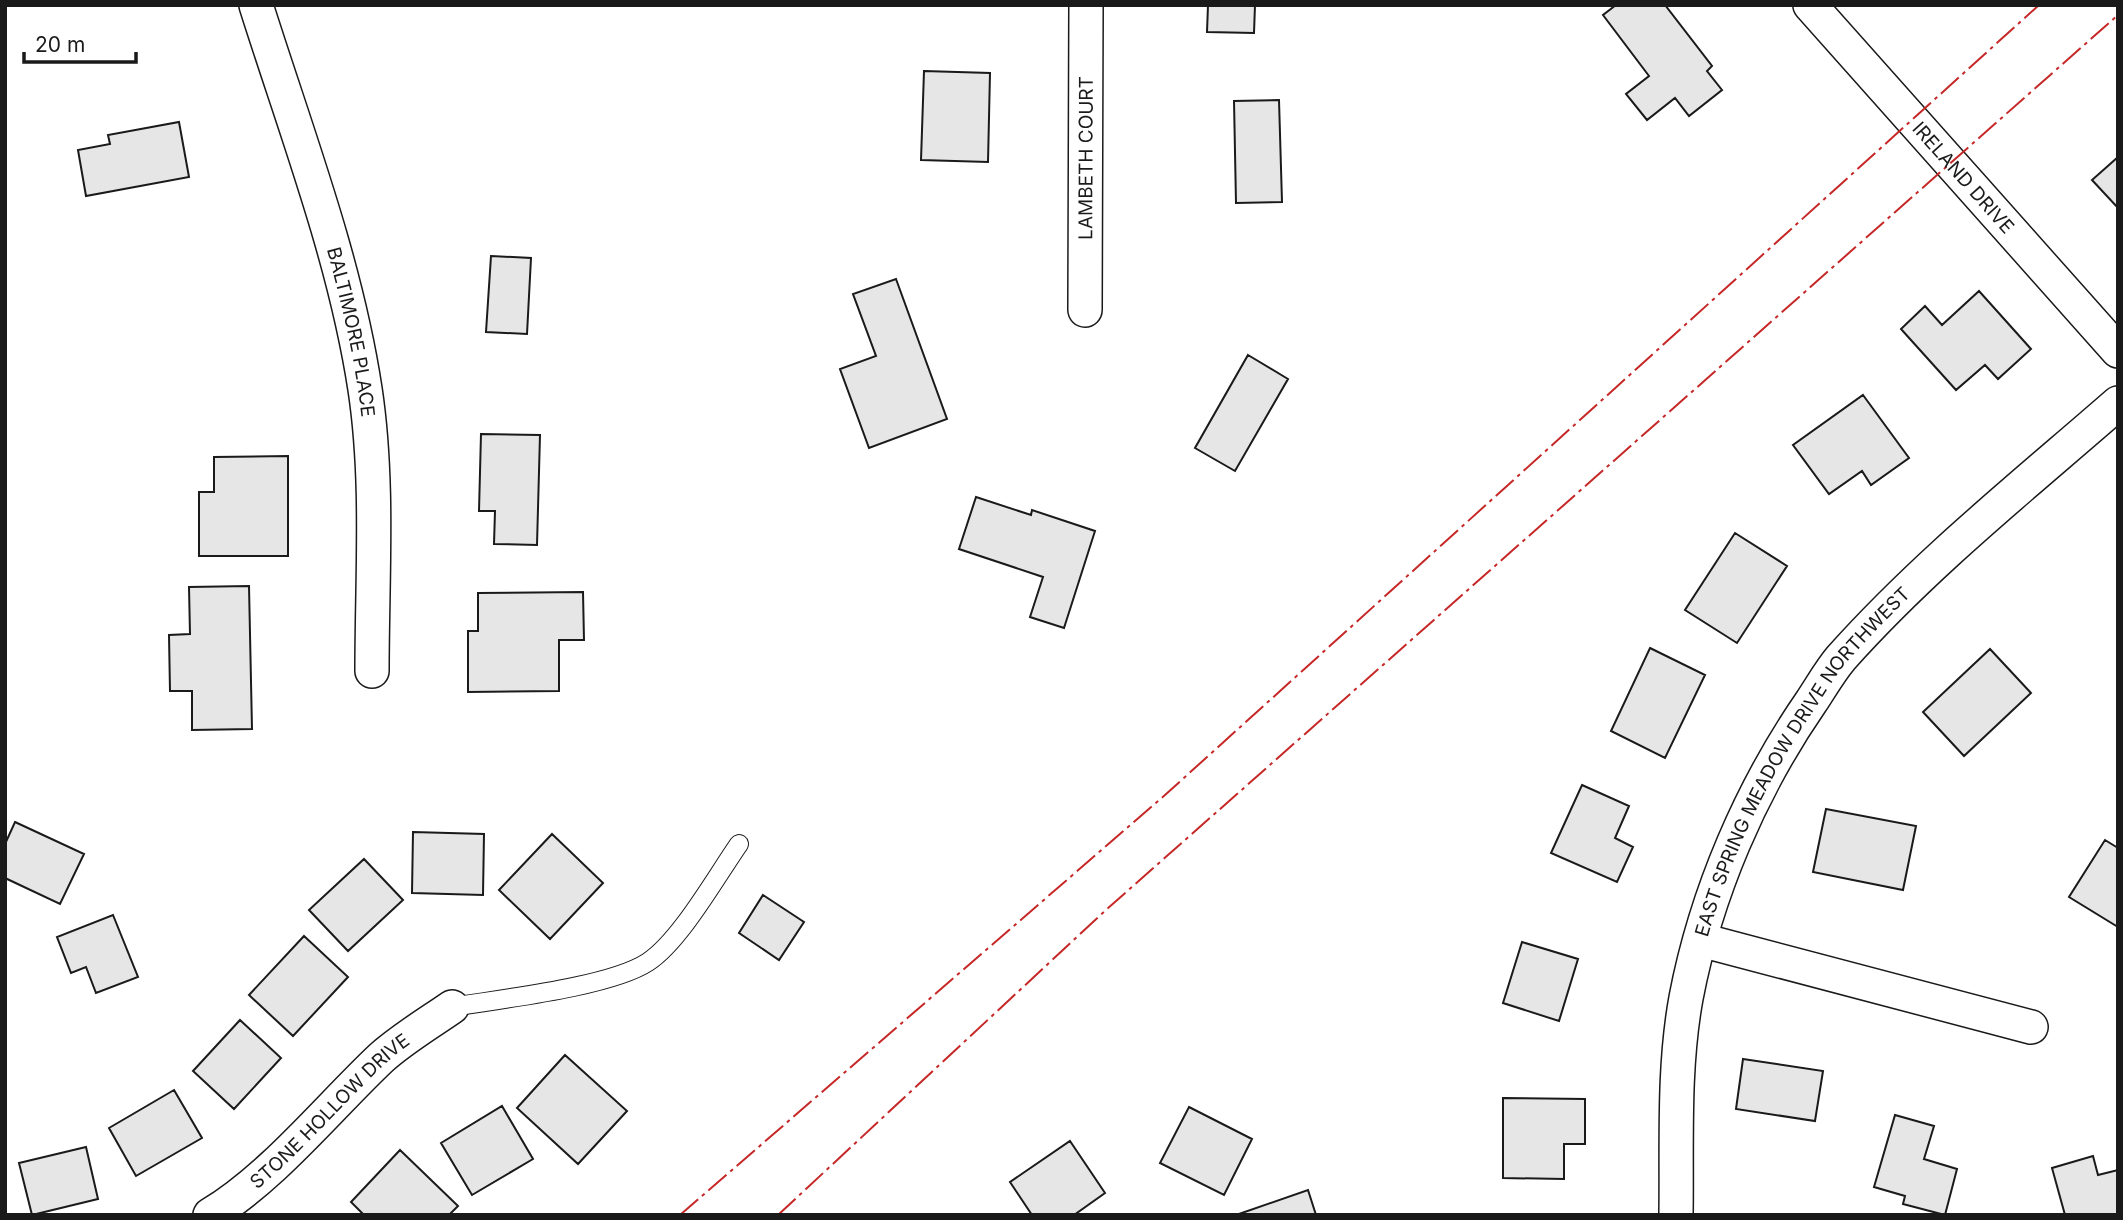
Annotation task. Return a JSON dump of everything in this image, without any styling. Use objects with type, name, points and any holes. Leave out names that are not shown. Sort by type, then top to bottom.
[{"type":"street","name":"BALTIMORE PLACE","points":[[256,5],[340,273],[359,351],[371,449],[372,671]]},
{"type":"street","name":"LAMBETH COURT","points":[[1085,310],[1086,5]]},
{"type":"street","name":"IRELAND DRIVE","points":[[1810,5],[2118,351]]},
{"type":"street","name":"EAST SPRING MEADOW DRIVE NORTHWEST","points":[[1676,1215],[1679,1063],[1686,998],[1701,940],[1735,841],[1787,738],[1839,660],[1898,599],[2118,403]]},
{"type":"street","points":[[1701,940],[2031,1027]]},
{"type":"street","name":"STONE HOLLOW DRIVE","points":[[210,1215],[228,1204],[303,1136],[384,1055],[452,1007]]},
{"type":"lane","points":[[452,1007],[596,980],[621,974],[648,962],[672,939],[739,844]]},
{"type":"building","points":[[1208,5],[1255,5],[1254,33],[1207,32]]},
{"type":"building","points":[[1616,5],[1665,5],[1712,66],[1707,71],[1722,90],[1689,116],[1675,98],[1647,120],[1626,94],[1649,76],[1603,15]]},
{"type":"building","points":[[924,71],[990,73],[988,162],[921,160]]},
{"type":"building","points":[[1279,100],[1282,202],[1236,203],[1234,101]]},
{"type":"building","points":[[179,122],[189,177],[86,196],[78,150],[110,144],[108,135]]},
{"type":"building","points":[[2118,157],[2118,208],[2092,180]]},
{"type":"building","points":[[491,256],[531,258],[527,334],[486,332]]},
{"type":"building","points":[[896,279],[947,419],[869,448],[840,369],[876,356],[853,294]]},
{"type":"building","points":[[1979,291],[2031,349],[1998,379],[1985,365],[1956,390],[1901,329],[1925,306],[1942,325]]},
{"type":"building","points":[[1248,355],[1288,379],[1235,471],[1195,448]]},
{"type":"building","points":[[1863,395],[1909,458],[1871,485],[1862,471],[1829,494],[1793,445]]},
{"type":"building","points":[[481,434],[540,435],[537,545],[494,544],[495,511],[479,511]]},
{"type":"building","points":[[288,456],[288,556],[199,556],[199,492],[214,492],[214,457]]},
{"type":"building","points":[[976,497],[1031,515],[1032,510],[1095,531],[1064,628],[1030,617],[1043,577],[959,549]]},
{"type":"building","points":[[1735,533],[1787,566],[1737,643],[1685,610]]},
{"type":"building","points":[[249,586],[252,729],[192,730],[192,691],[170,691],[169,635],[190,634],[189,587]]},
{"type":"building","points":[[583,592],[584,640],[559,640],[559,691],[468,692],[468,631],[478,631],[478,593]]},
{"type":"building","points":[[1650,648],[1705,675],[1665,758],[1611,731]]},
{"type":"building","points":[[1990,649],[2031,693],[1964,756],[1923,712]]},
{"type":"building","points":[[1582,785],[1629,806],[1615,838],[1633,847],[1617,882],[1551,853]]},
{"type":"building","points":[[1826,809],[1916,826],[1903,890],[1813,872]]},
{"type":"building","points":[[15,822],[84,854],[60,904],[5,878],[5,844]]},
{"type":"building","points":[[413,832],[484,834],[483,895],[412,893]]},
{"type":"building","points":[[552,834],[603,883],[550,939],[499,890]]},
{"type":"building","points":[[2105,840],[2118,848],[2118,927],[2069,897]]},
{"type":"building","points":[[364,859],[403,900],[348,951],[309,910]]},
{"type":"building","points":[[763,895],[804,922],[779,960],[739,933]]},
{"type":"building","points":[[113,915],[138,977],[96,993],[86,967],[71,973],[57,937]]},
{"type":"building","points":[[304,936],[348,977],[293,1036],[249,995]]},
{"type":"building","points":[[1522,942],[1578,959],[1559,1021],[1503,1003]]},
{"type":"building","points":[[240,1020],[281,1058],[234,1109],[193,1071]]},
{"type":"building","points":[[565,1055],[627,1111],[578,1164],[517,1108]]},
{"type":"building","points":[[1743,1059],[1823,1071],[1815,1121],[1736,1109]]},
{"type":"building","points":[[174,1090],[202,1138],[136,1176],[109,1128]]},
{"type":"building","points":[[1503,1098],[1585,1099],[1585,1144],[1564,1144],[1564,1179],[1503,1178]]},
{"type":"building","points":[[502,1106],[533,1159],[472,1195],[441,1143]]},
{"type":"building","points":[[1189,1107],[1252,1139],[1224,1195],[1160,1163]]},
{"type":"building","points":[[1895,1115],[1934,1126],[1924,1159],[1957,1169],[1945,1215],[1903,1204],[1905,1196],[1874,1187]]},
{"type":"building","points":[[1070,1141],[1105,1193],[1074,1215],[1032,1215],[1010,1182]]},
{"type":"building","points":[[86,1147],[98,1199],[32,1215],[19,1163]]},
{"type":"building","points":[[400,1150],[458,1206],[449,1215],[364,1215],[351,1202]]},
{"type":"building","points":[[2093,1156],[2098,1175],[2118,1170],[2118,1215],[2065,1215],[2052,1168]]},
{"type":"building","points":[[1308,1190],[1316,1215],[1236,1215]]},
{"type":"power","points":[[680,1215],[1165,795],[2039,5]]},
{"type":"power","points":[[778,1215],[1107,909],[2118,15]]}]
